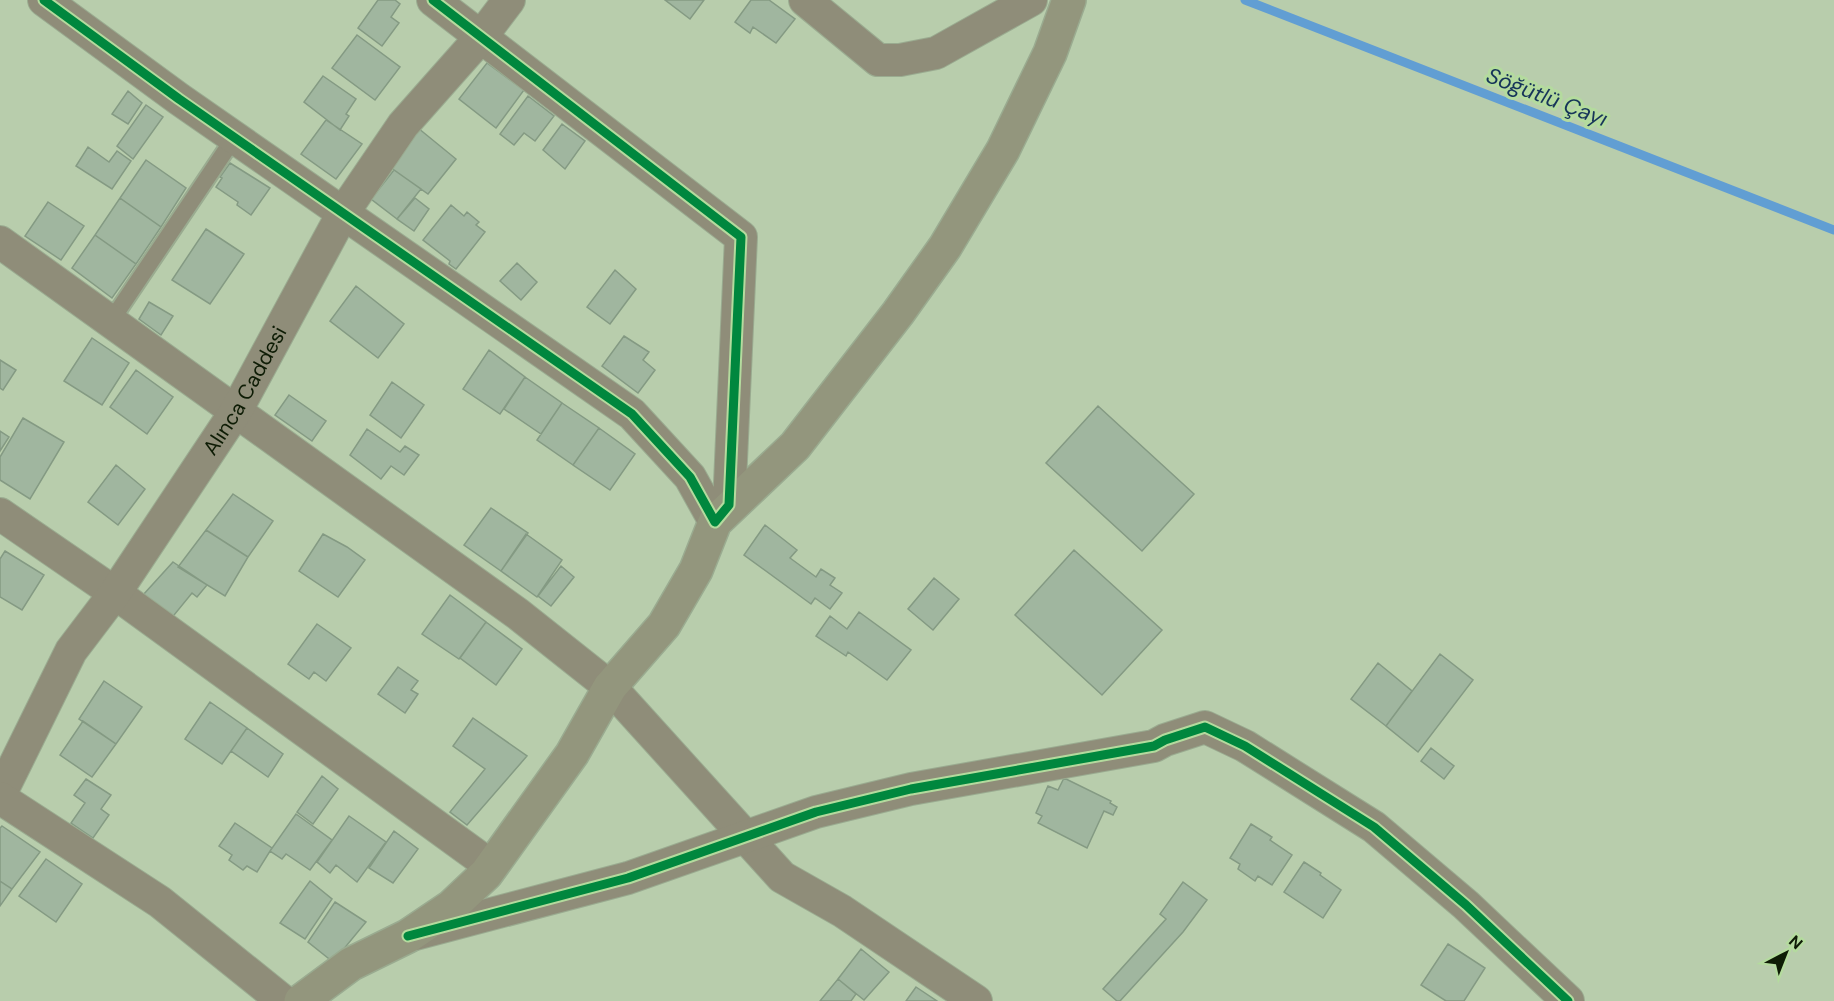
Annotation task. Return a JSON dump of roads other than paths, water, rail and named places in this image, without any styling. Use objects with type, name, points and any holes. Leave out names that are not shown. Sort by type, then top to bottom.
[{"type":"street","points":[[44,0],[234,138],[632,414],[690,477],[715,522]]},
{"type":"street","points":[[301,1001],[351,964],[408,936],[452,907],[486,874],[572,754],[610,687],[664,625],[696,570],[715,522],[729,505],[741,237],[433,0]]},
{"type":"street","name":"Alınca Caddesi","points":[[0,796],[71,651],[115,593],[236,411],[343,213],[403,125],[482,37],[509,0]]},
{"type":"street","points":[[806,0],[878,60],[900,60],[936,52],[1031,0]]},
{"type":"street","points":[[715,522],[795,446],[898,313],[945,247],[1003,150],[1050,53],[1069,0]]},
{"type":"street","points":[[0,242],[518,614],[610,687],[782,877],[842,911],[976,1001]]},
{"type":"street","points":[[0,514],[115,593],[491,866]]},
{"type":"street","points":[[408,936],[628,878],[816,812],[911,789],[1155,746],[1165,740],[1205,727],[1245,746],[1374,827],[1466,905],[1568,1001]]},
{"type":"street","points":[[0,796],[160,902],[283,1001]]},
{"type":"lane","points":[[111,321],[234,138]]},
{"type":"waterway","name":"Söğütlü Çayı","points":[[1245,0],[1834,230]]}]
